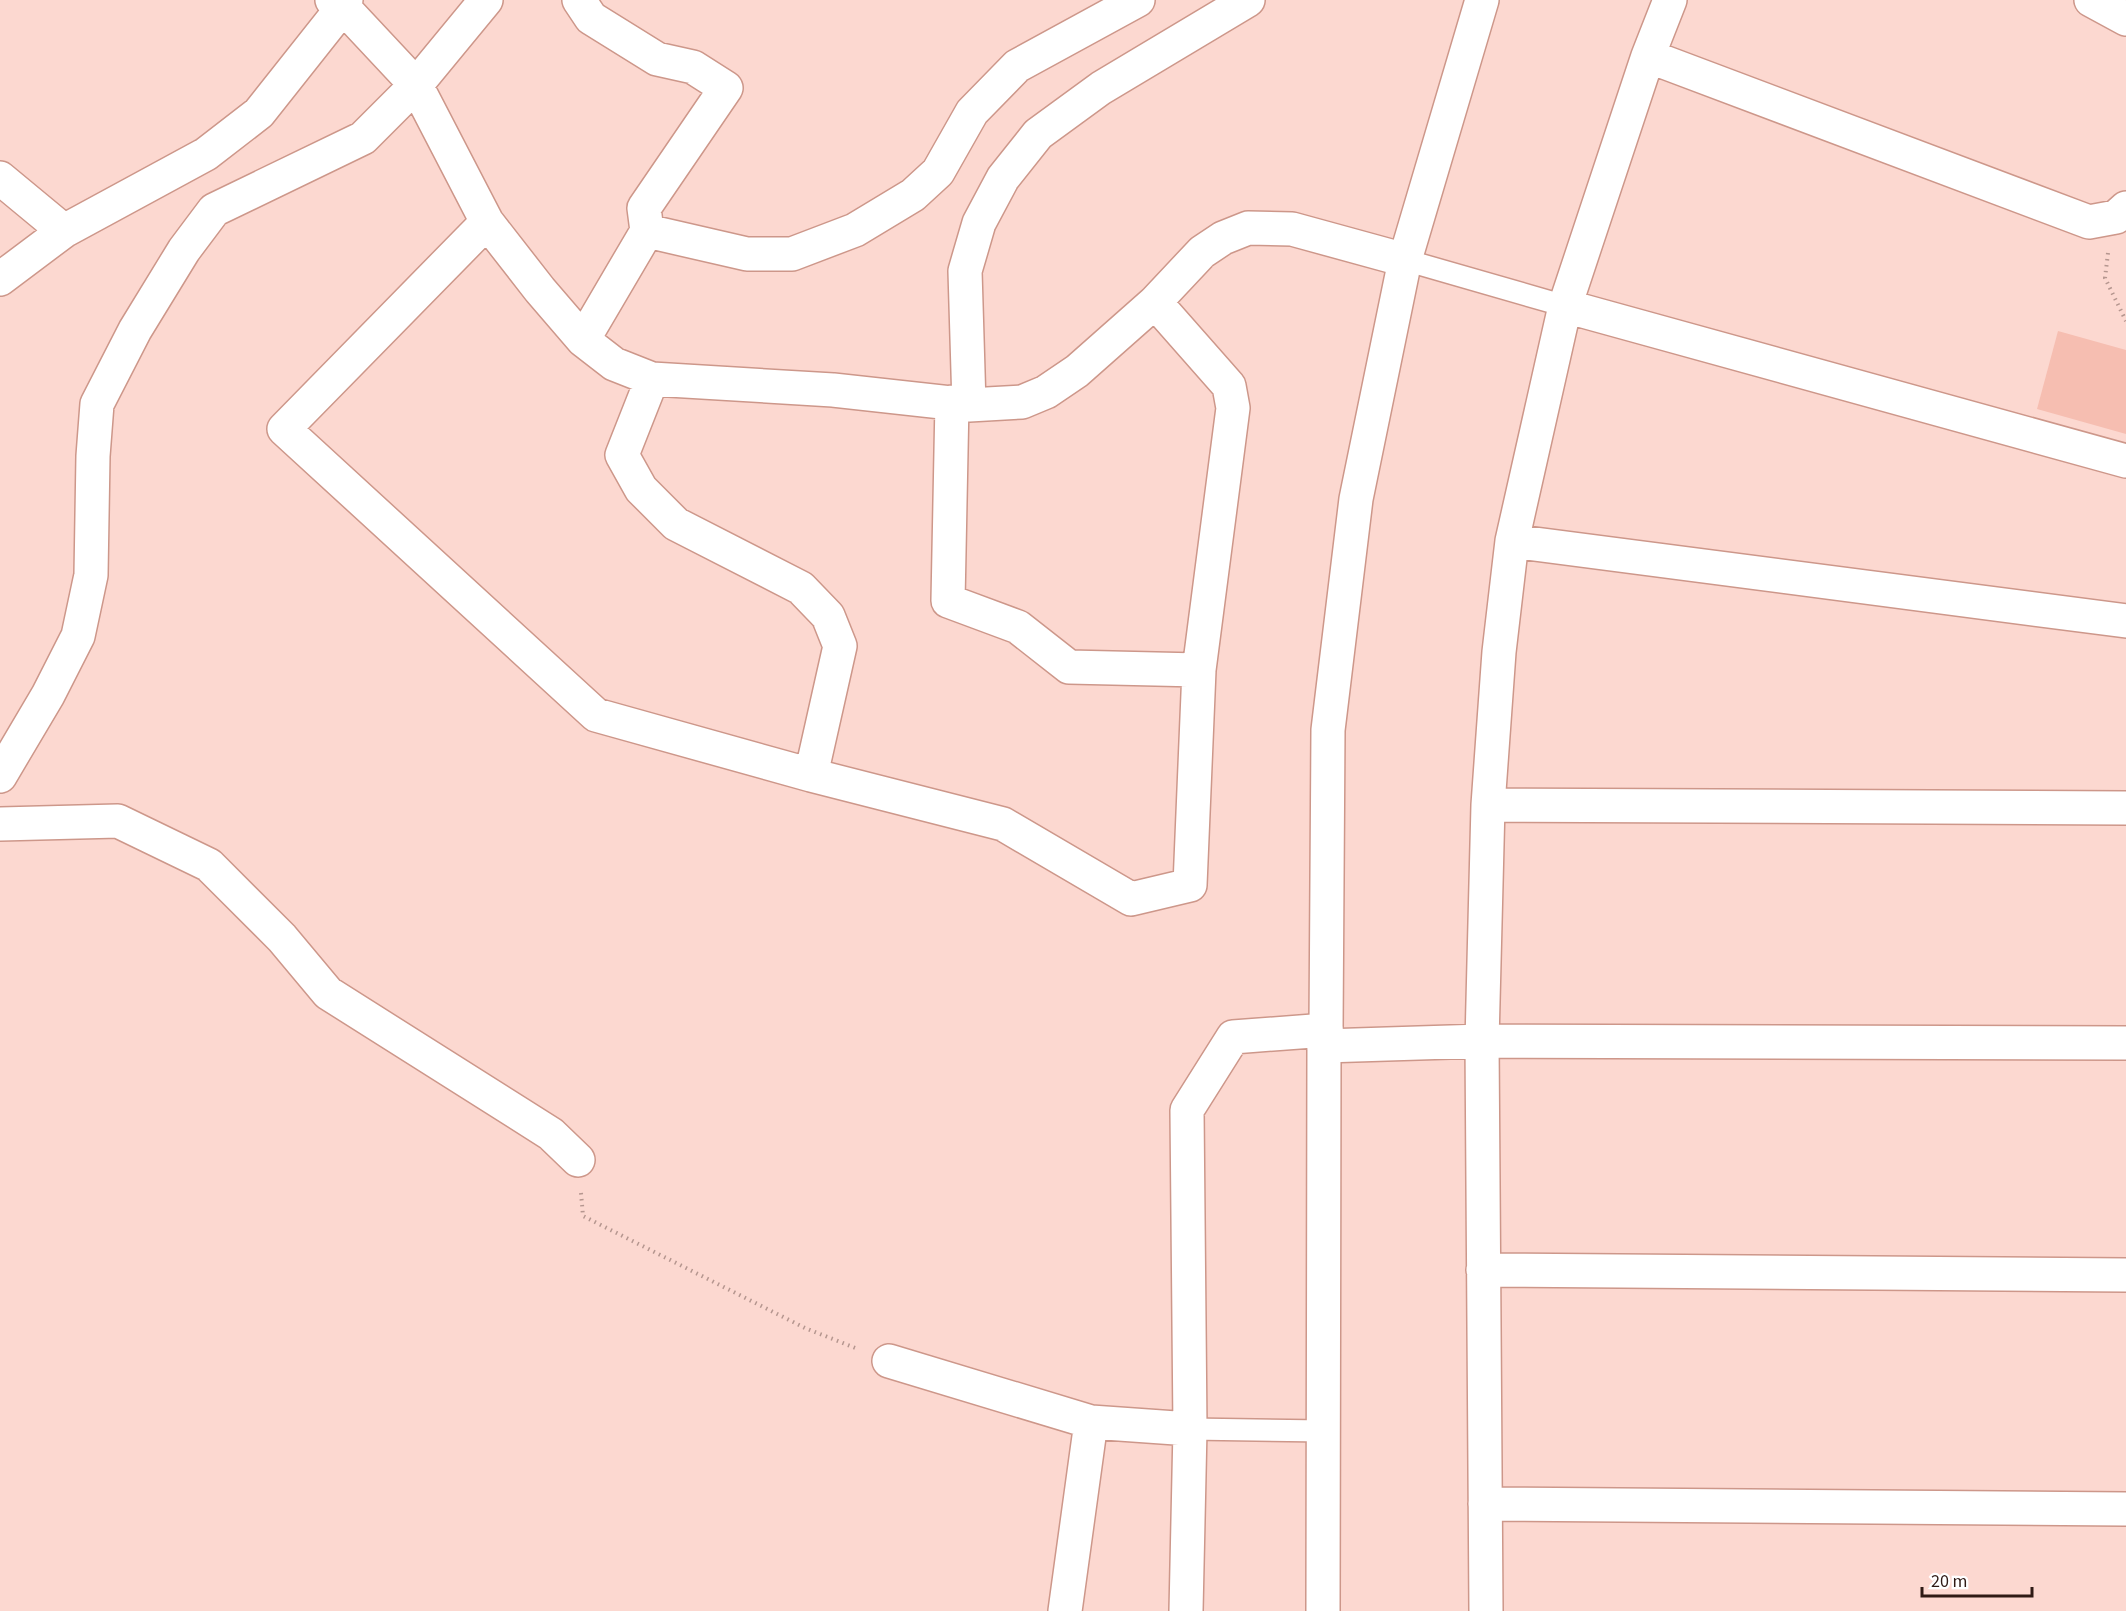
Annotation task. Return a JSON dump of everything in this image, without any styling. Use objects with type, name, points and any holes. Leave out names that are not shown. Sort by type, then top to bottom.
[{"type":"street","points":[[0,776],[48,695],[78,636],[91,575],[93,456],[97,404],[135,330],[184,250],[214,210],[363,138],[416,85],[486,0]]},
{"type":"street","points":[[579,0],[591,18],[657,59],[693,67],[726,88],[644,208],[647,231],[583,340]]},
{"type":"street","points":[[647,231],[747,254],[792,254],[855,230],[913,195],[939,172],[972,112],[1017,66],[1138,0]]},
{"type":"street","points":[[1199,670],[1069,667],[1018,627],[948,601],[960,404],[965,271],[979,223],[1003,178],[1038,134],[1101,88],[1248,0]]},
{"type":"street","points":[[1323,1611],[1328,730],[1356,499],[1405,260],[1482,0]]},
{"type":"street","points":[[1486,1611],[1482,1041],[1488,805],[1499,652],[1512,541],[1565,306],[1648,56],[1670,0]]},
{"type":"street","points":[[2091,0],[2126,19]]},
{"type":"street","points":[[0,279],[64,231],[206,154],[259,113],[340,2],[416,85],[487,222],[583,340],[614,364],[652,379],[833,390],[960,404],[1022,402],[1046,392],[1077,371],[1155,302],[1202,252],[1223,238],[1248,228],[1292,229],[1405,260]]},
{"type":"street","points":[[1648,56],[2090,222],[2116,217],[2126,207]]},
{"type":"street","points":[[0,178],[64,231]]},
{"type":"street","points":[[487,222],[284,429],[596,715],[811,776],[1003,824],[1131,899],[1190,885],[1199,670],[1233,408],[1229,386],[1155,302]]},
{"type":"street","points":[[1565,306],[2126,460]]},
{"type":"street","points":[[652,379],[621,454],[641,489],[676,524],[801,588],[828,616],[840,646],[811,776]]},
{"type":"street","points":[[1512,541],[2126,621]]},
{"type":"street","points":[[1488,805],[2126,808]]},
{"type":"street","points":[[0,824],[118,821],[209,865],[282,938],[328,993],[552,1134],[578,1160]]},
{"type":"street","points":[[1186,1611],[1190,1429],[1187,1110],[1233,1037],[1482,1041],[2126,1043]]},
{"type":"street","points":[[1484,1270],[2126,1275]]},
{"type":"street","points":[[889,1361],[1091,1422],[1190,1429]]},
{"type":"street","points":[[1065,1611],[1091,1422]]},
{"type":"street","points":[[1485,1504],[2126,1509]]},
{"type":"lane","points":[[1405,260],[1565,306]]},
{"type":"lane","points":[[1190,1429],[1324,1431]]},
{"type":"path","points":[[2109,252],[2105,278],[2126,321]]},
{"type":"path","points":[[578,1160],[583,1216],[805,1328],[889,1361]]},
{"type":"shaded area","points":[[2058,331],[2126,350],[2126,434],[2037,409]]}]
